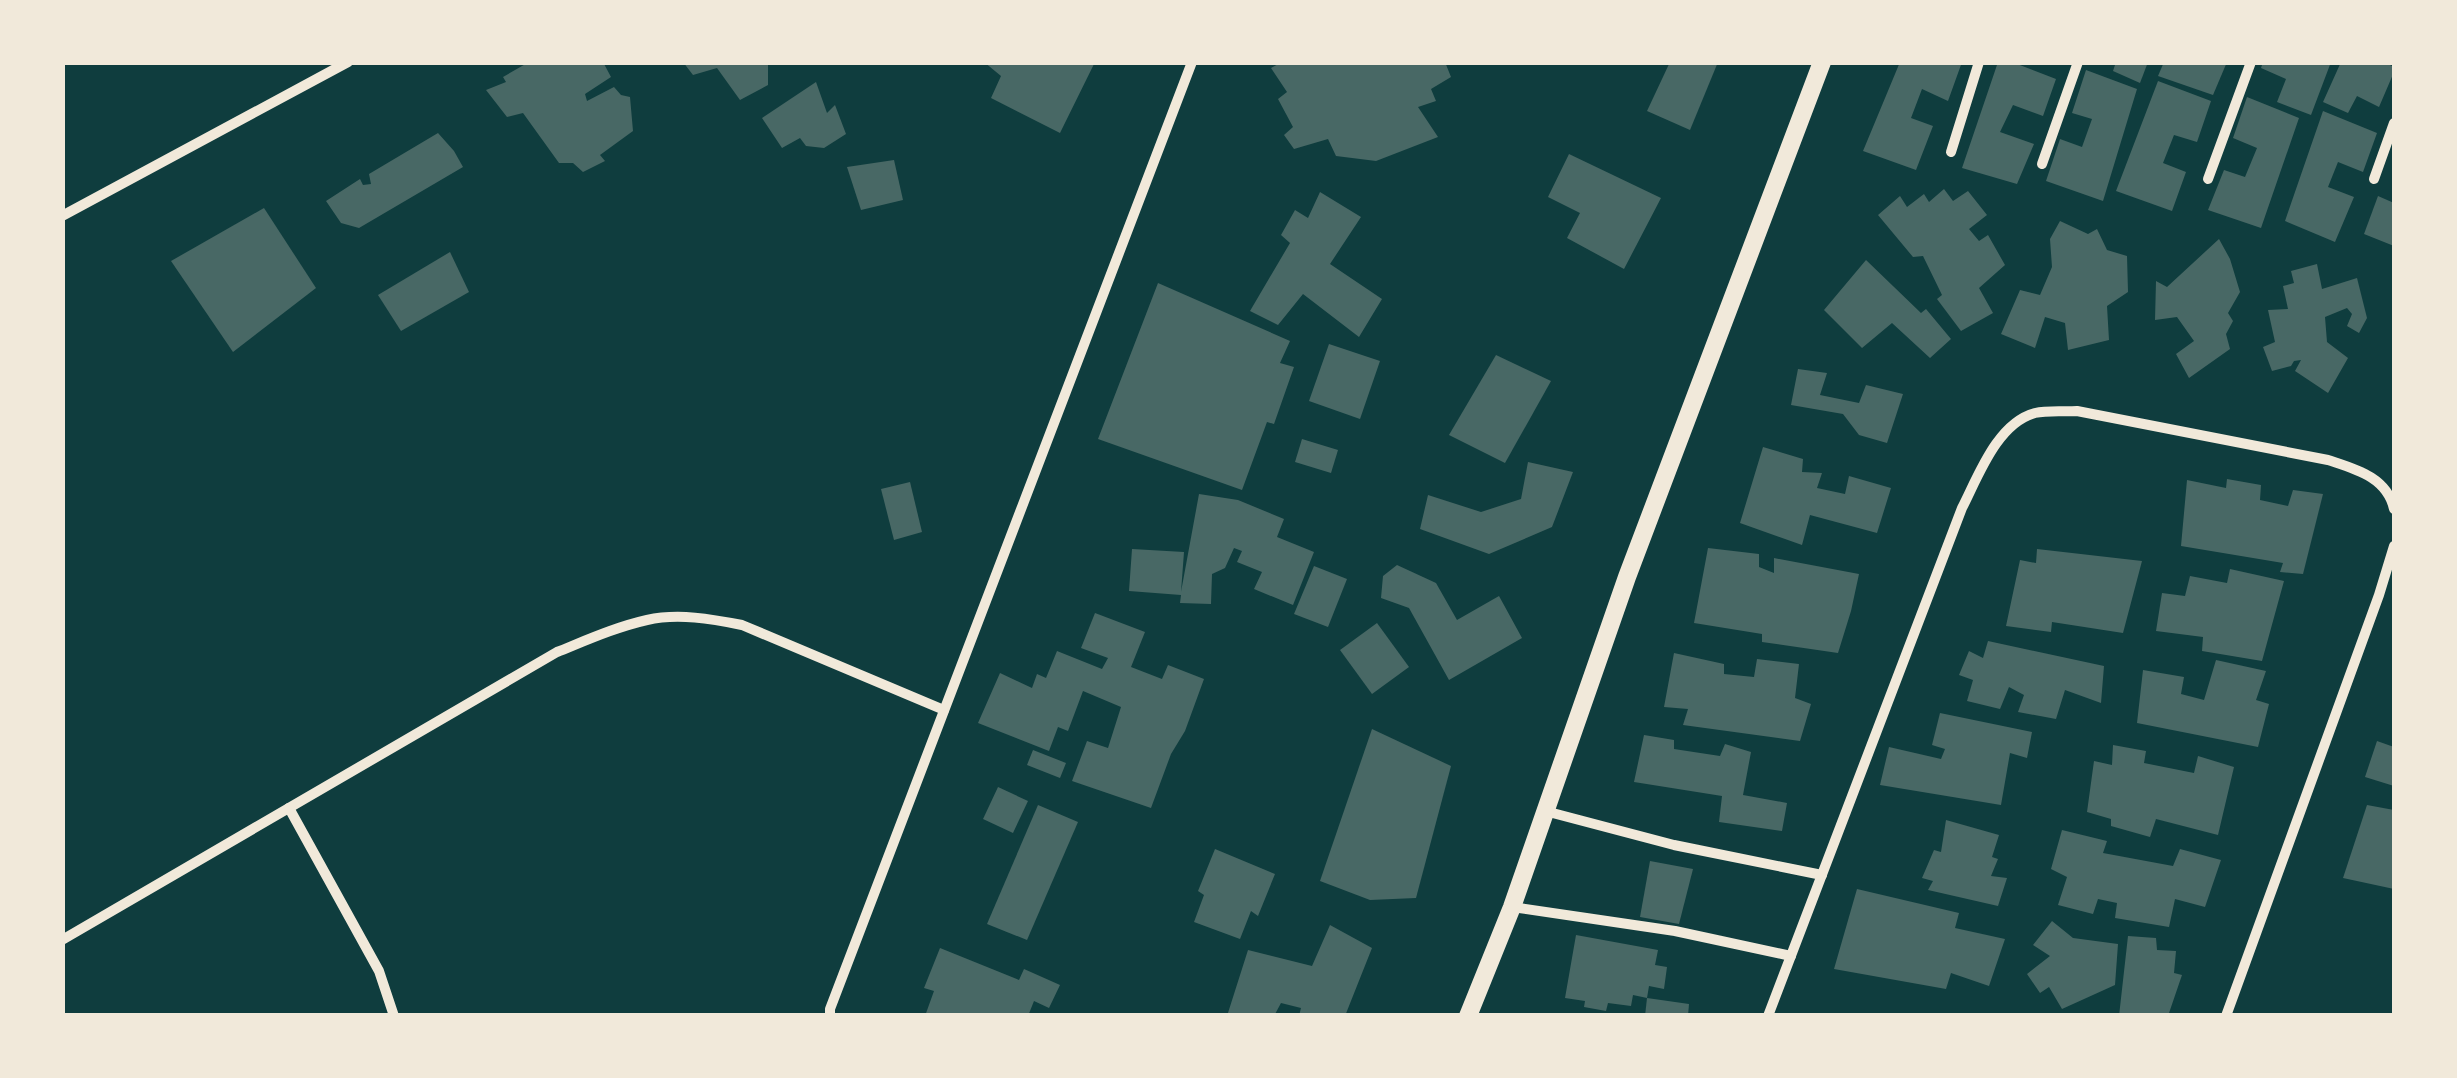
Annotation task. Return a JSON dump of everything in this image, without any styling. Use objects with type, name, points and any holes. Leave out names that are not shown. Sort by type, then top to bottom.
[{"type":"street","points":[[62,216],[348,62]]},
{"type":"street","points":[[830,1016],[1192,62]]},
{"type":"street","points":[[1468,1016],[1512,907],[1627,577],[1822,62]]},
{"type":"street","points":[[1950,152],[1979,62]]},
{"type":"street","points":[[2042,164],[2078,62]]},
{"type":"street","points":[[2208,179],[2251,62]]},
{"type":"street","points":[[2374,179],[2394,123]]},
{"type":"street","points":[[1768,1016],[1962,508],[1996,442],[2018,422],[2035,413],[2076,411],[2328,460],[2380,482],[2393,504]]},
{"type":"street","points":[[2226,1016],[2394,546]]},
{"type":"street","points":[[62,940],[557,652],[651,619],[709,618],[742,625],[944,710]]},
{"type":"street","points":[[289,808],[379,971],[394,1016]]},
{"type":"street","points":[[1545,811],[1674,845],[1822,874]]},
{"type":"street","points":[[1512,907],[1659,929],[1791,956]]},
{"type":"building","points":[[529,62],[603,62],[611,77],[585,94],[587,101],[614,87],[621,95],[630,97],[633,131],[600,155],[605,161],[583,172],[573,163],[559,163],[523,113],[507,117],[486,90],[506,82],[503,77]]},
{"type":"building","points":[[683,62],[768,62],[768,85],[740,100],[717,68],[693,75]]},
{"type":"building","points":[[984,62],[1095,62],[1060,133],[991,98],[1001,76]]},
{"type":"building","points":[[1282,62],[1445,62],[1451,77],[1431,89],[1436,101],[1418,107],[1438,137],[1376,161],[1336,156],[1328,139],[1294,149],[1284,135],[1293,127],[1278,99],[1287,92],[1271,68]]},
{"type":"building","points":[[1670,62],[1718,62],[1690,130],[1647,111]]},
{"type":"building","points":[[1900,62],[1962,62],[1948,101],[1922,89],[1911,118],[1933,126],[1916,170],[1863,151]]},
{"type":"building","points":[[1998,62],[2012,62],[2056,79],[2043,116],[2013,105],[2000,132],[2034,144],[2017,184],[1962,168]]},
{"type":"building","points":[[2116,62],[2148,62],[2140,83],[2113,71]]},
{"type":"building","points":[[2164,62],[2227,62],[2213,95],[2158,76]]},
{"type":"building","points":[[2263,62],[2331,62],[2311,115],[2277,102],[2286,79],[2261,68]]},
{"type":"building","points":[[2341,62],[2384,62],[2394,67],[2379,107],[2357,96],[2348,113],[2323,102]]},
{"type":"building","points":[[2086,70],[2137,89],[2103,201],[2046,181],[2060,139],[2082,147],[2092,119],[2072,113]]},
{"type":"building","points":[[2158,81],[2211,101],[2197,142],[2174,135],[2163,163],[2186,172],[2172,211],[2116,191]]},
{"type":"building","points":[[816,82],[827,113],[835,105],[846,134],[824,148],[806,146],[800,138],[782,148],[762,118]]},
{"type":"building","points":[[2247,97],[2299,118],[2261,228],[2208,210],[2224,170],[2245,177],[2257,148],[2233,138]]},
{"type":"building","points":[[2323,111],[2377,133],[2363,172],[2338,162],[2328,187],[2354,197],[2335,242],[2285,221]]},
{"type":"building","points":[[438,133],[463,167],[359,228],[341,223],[326,201],[360,179],[363,185],[371,184],[369,174]]},
{"type":"building","points":[[1569,154],[1661,198],[1624,269],[1567,238],[1580,213],[1548,197]]},
{"type":"building","points":[[894,160],[903,200],[861,210],[847,167]]},
{"type":"building","points":[[1944,189],[1953,201],[1968,191],[1987,215],[1969,229],[1979,241],[1988,235],[2005,265],[1979,288],[1993,313],[1961,331],[1937,299],[1942,295],[1923,256],[1913,257],[1878,215],[1900,196],[1907,207],[1924,194],[1929,202]]},
{"type":"building","points":[[1320,192],[1361,217],[1330,264],[1382,299],[1359,337],[1303,294],[1278,325],[1250,311],[1290,243],[1281,235],[1295,210],[1308,218]]},
{"type":"building","points":[[2378,196],[2394,203],[2394,246],[2364,234]]},
{"type":"building","points":[[264,208],[316,288],[233,352],[171,261]]},
{"type":"building","points":[[2060,221],[2088,234],[2097,229],[2107,250],[2127,256],[2128,292],[2107,306],[2109,340],[2068,350],[2065,323],[2045,317],[2035,348],[2001,334],[2020,290],[2040,295],[2052,267],[2050,239]]},
{"type":"building","points":[[2219,239],[2240,292],[2228,313],[2233,321],[2226,334],[2230,349],[2189,378],[2176,354],[2194,341],[2177,317],[2155,320],[2156,281],[2167,287]]},
{"type":"building","points":[[450,252],[469,292],[401,331],[378,295]]},
{"type":"building","points":[[1866,260],[1921,313],[1926,309],[1951,339],[1930,358],[1892,323],[1862,348],[1824,310]]},
{"type":"building","points":[[2317,264],[2322,289],[2357,278],[2367,318],[2359,333],[2347,326],[2352,314],[2347,308],[2325,317],[2327,342],[2348,358],[2328,393],[2295,371],[2301,360],[2272,371],[2263,347],[2275,342],[2268,310],[2288,309],[2283,286],[2294,283],[2291,271]]},
{"type":"building","points":[[1158,283],[1290,341],[1280,363],[1294,367],[1274,424],[1267,422],[1242,490],[1098,439]]},
{"type":"building","points":[[1329,344],[1380,361],[1360,419],[1309,401]]},
{"type":"building","points":[[1496,355],[1551,381],[1505,463],[1449,435]]},
{"type":"building","points":[[1798,369],[1827,373],[1820,395],[1859,403],[1866,385],[1903,394],[1887,443],[1859,435],[1843,414],[1791,405]]},
{"type":"building","points":[[1302,439],[1338,450],[1331,473],[1295,462]]},
{"type":"building","points":[[1763,447],[1803,459],[1802,472],[1822,473],[1817,488],[1845,494],[1849,476],[1891,488],[1877,533],[1810,515],[1802,545],[1740,523]]},
{"type":"building","points":[[1528,462],[1573,472],[1552,527],[1489,554],[1420,529],[1428,495],[1481,512],[1521,499]]},
{"type":"building","points":[[2227,479],[2261,485],[2260,500],[2288,506],[2293,490],[2323,494],[2303,574],[2280,572],[2283,563],[2181,546],[2187,480],[2226,488]]},
{"type":"building","points":[[910,482],[922,532],[894,540],[881,489]]},
{"type":"building","points":[[1199,494],[1238,500],[1284,519],[1277,537],[1314,552],[1293,605],[1254,589],[1262,572],[1237,562],[1242,551],[1234,548],[1225,568],[1212,574],[1211,604],[1180,603],[1181,595],[1129,591],[1132,549],[1184,552],[1181,592]]},
{"type":"building","points":[[1708,548],[1759,554],[1759,567],[1774,573],[1774,558],[1859,574],[1838,653],[1762,642],[1762,634],[1694,623]]},
{"type":"building","points":[[2037,549],[2142,561],[2123,633],[2052,622],[2051,632],[2006,626],[2020,560],[2036,563]]},
{"type":"building","points":[[1397,565],[1436,583],[1457,620],[1499,596],[1522,638],[1449,680],[1409,608],[1381,598],[1383,576]]},
{"type":"building","points":[[1314,566],[1347,579],[1328,627],[1294,614]]},
{"type":"building","points":[[2230,569],[2284,581],[2262,661],[2202,651],[2203,637],[2156,631],[2162,593],[2185,596],[2190,576],[2227,583]]},
{"type":"building","points":[[1095,613],[1145,632],[1131,667],[1162,679],[1168,665],[1204,679],[1151,808],[1072,781],[1087,741],[1108,748],[1121,707],[1083,691],[1068,731],[1058,727],[1049,751],[978,723],[1000,673],[1032,688],[1037,674],[1046,678],[1057,651],[1102,669],[1108,658],[1081,648]]},
{"type":"building","points":[[1377,623],[1409,667],[1372,694],[1340,650]]},
{"type":"building","points":[[1988,641],[2104,666],[2101,703],[2065,690],[2056,719],[2018,712],[2024,695],[2009,687],[2000,709],[1967,701],[1973,680],[1959,675],[1969,651],[1983,658]]},
{"type":"building","points":[[1674,653],[1724,664],[1724,674],[1754,677],[1757,659],[1799,664],[1795,698],[1811,704],[1800,741],[1683,725],[1688,709],[1664,707]]},
{"type":"building","points":[[2216,660],[2266,671],[2256,700],[2269,704],[2258,747],[2137,723],[2143,670],[2184,677],[2181,694],[2204,700]]},
{"type":"building","points":[[1940,713],[2032,732],[2027,758],[2010,753],[2001,805],[1880,785],[1889,747],[1941,759],[1945,749],[1932,745]]},
{"type":"building","points":[[1372,729],[1451,766],[1416,898],[1370,900],[1320,881]]},
{"type":"building","points":[[1644,735],[1674,740],[1674,749],[1720,756],[1725,744],[1751,752],[1743,795],[1787,803],[1782,831],[1719,822],[1722,796],[1634,782]]},
{"type":"building","points":[[2377,741],[2394,747],[2394,786],[2365,777]]},
{"type":"building","points":[[2113,745],[2146,751],[2144,763],[2194,773],[2198,756],[2234,767],[2218,835],[2156,819],[2150,837],[2111,826],[2111,819],[2087,812],[2094,761],[2112,765]]},
{"type":"building","points":[[1033,750],[1066,763],[1060,778],[1027,765]]},
{"type":"building","points":[[998,787],[1028,801],[1013,833],[983,819]]},
{"type":"building","points":[[1038,805],[1078,822],[1027,940],[987,924]]},
{"type":"building","points":[[2367,805],[2394,810],[2394,889],[2343,878]]},
{"type":"building","points":[[1946,820],[1999,835],[1992,857],[1998,859],[1991,876],[2007,878],[1998,906],[1928,890],[1933,881],[1922,878],[1934,850],[1941,852]]},
{"type":"building","points":[[2062,830],[2107,841],[2103,853],[2173,866],[2180,849],[2221,860],[2205,907],[2175,899],[2169,927],[2115,918],[2117,903],[2098,899],[2093,914],[2058,905],[2067,877],[2051,869]]},
{"type":"building","points":[[1215,849],[1275,874],[1258,916],[1251,911],[1240,939],[1194,922],[1204,895],[1198,891]]},
{"type":"building","points":[[1650,861],[1693,869],[1679,924],[1640,917]]},
{"type":"building","points":[[1857,889],[1959,913],[1955,928],[2005,939],[1989,986],[1951,973],[1946,989],[1834,969]]},
{"type":"building","points":[[2052,921],[2073,938],[2118,944],[2115,985],[2062,1009],[2049,987],[2040,993],[2027,974],[2050,956],[2033,945]]},
{"type":"building","points":[[1330,925],[1372,948],[1345,1016],[1299,1016],[1301,1008],[1281,1003],[1274,1016],[1227,1016],[1248,950],[1312,966]]},
{"type":"building","points":[[1576,935],[1658,950],[1655,965],[1667,967],[1664,989],[1649,986],[1647,998],[1633,995],[1631,1006],[1608,1003],[1606,1011],[1584,1007],[1585,1001],[1565,998]]},
{"type":"building","points":[[2128,936],[2156,938],[2157,950],[2176,951],[2174,973],[2182,975],[2168,1016],[2119,1016]]},
{"type":"building","points":[[940,948],[1019,980],[1024,969],[1060,985],[1049,1008],[1034,1001],[1028,1016],[925,1016],[934,991],[924,988]]},
{"type":"building","points":[[1647,998],[1689,1004],[1688,1016],[1645,1016]]}]
